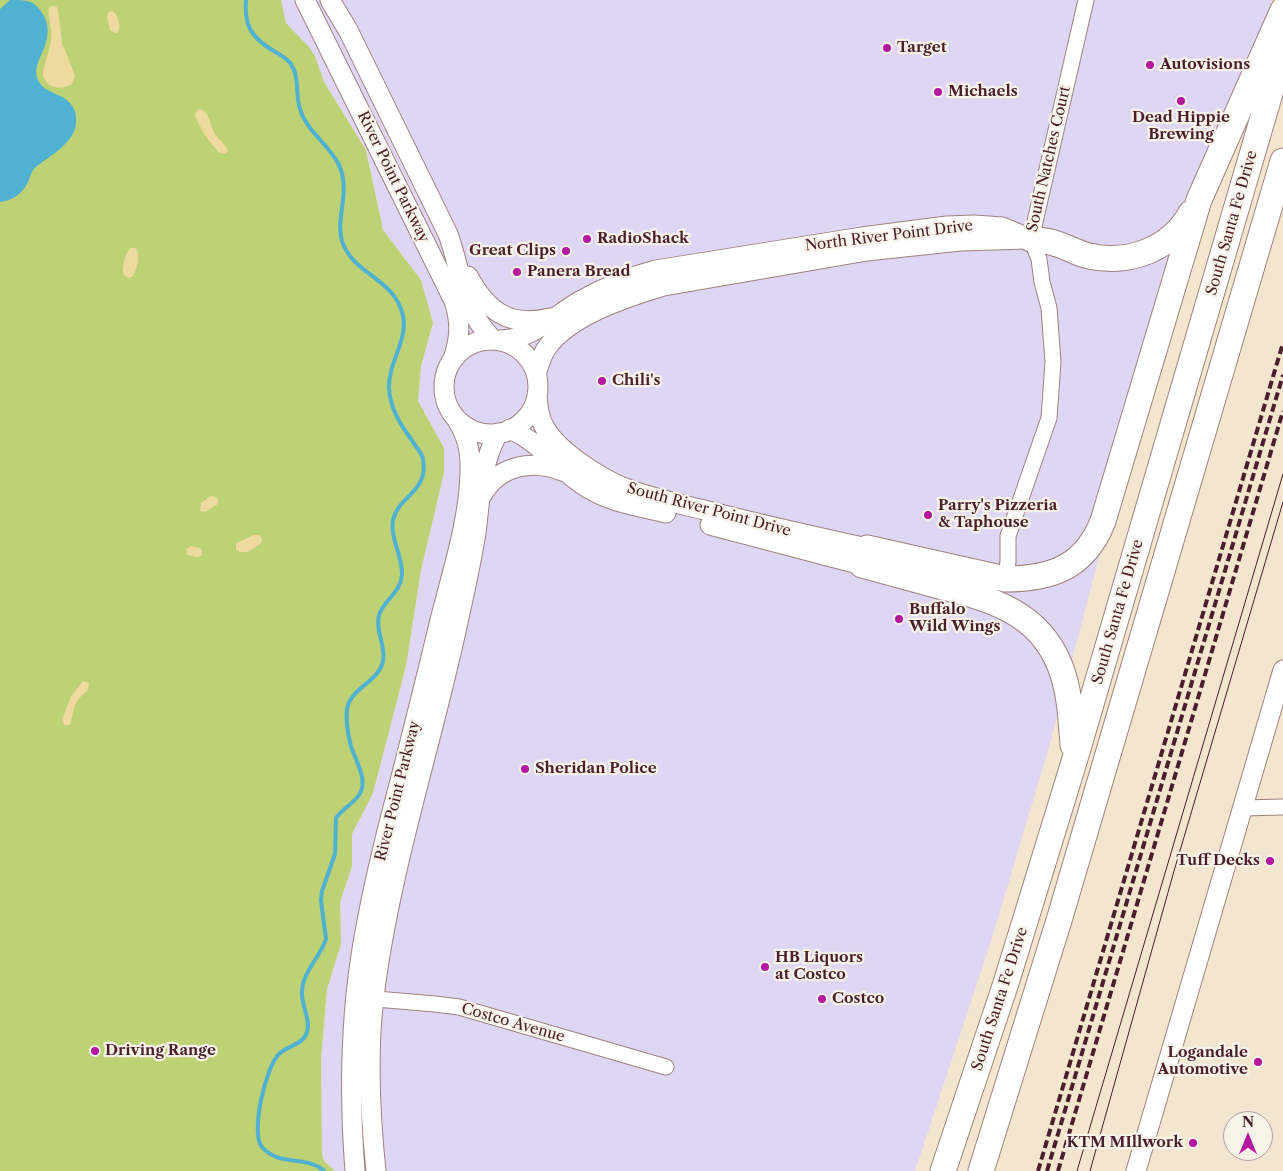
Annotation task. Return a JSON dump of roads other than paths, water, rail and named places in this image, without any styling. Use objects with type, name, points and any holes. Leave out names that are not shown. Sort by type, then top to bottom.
[{"type":"highway","points":[[1031,239],[1059,244],[1090,256],[1104,258],[1135,257],[1164,243],[1177,232],[1187,221],[1199,200],[1283,10]]},
{"type":"highway","name":"South Santa Fe Drive","points":[[943,1171],[1006,984],[1074,762],[1283,49]]},
{"type":"highway","name":"South Santa Fe Drive","points":[[981,1171],[1060,917],[1283,161]]},
{"type":"highway","points":[[865,556],[1005,580],[1026,580],[1055,573],[1080,558],[1099,533],[1199,200]]},
{"type":"highway","points":[[865,556],[1006,607],[1034,627],[1053,651],[1066,683],[1072,720],[1074,762]]},
{"type":"street","name":"River Point Parkway","points":[[305,0],[454,301],[460,329],[453,359]]},
{"type":"street","name":"River Point Parkway","points":[[330,0],[348,30],[453,248],[470,307],[475,317],[496,340]]},
{"type":"street","name":"South Natches Court","points":[[1005,580],[1008,562],[1008,536],[1049,418],[1053,362],[1049,308],[1042,282],[1040,259],[1031,239],[1086,0]]},
{"type":"street","name":"North River Point Drive","points":[[496,340],[512,340],[526,335],[539,329],[596,293],[640,274],[674,267],[862,237],[947,226],[1002,227],[1031,239]]},
{"type":"street","name":"North River Point Drive","points":[[536,374],[546,350],[554,340],[576,322],[630,296],[664,286],[867,251],[960,241],[1031,239]]},
{"type":"street","points":[[453,248],[477,292],[499,314],[527,322],[542,320],[560,314]]},
{"type":"street","points":[[485,340],[496,340],[515,346],[530,360],[536,374],[537,395],[528,416],[517,426],[504,431],[484,433],[468,428],[455,417],[448,406],[444,392],[445,377],[453,359],[470,345],[485,340]]},
{"type":"street","name":"South River Point Drive","points":[[537,395],[540,415],[546,430],[560,446],[618,485],[648,495],[772,527],[865,556]]},
{"type":"street","name":"River Point Parkway","points":[[355,1171],[350,1088],[351,1054],[356,997],[367,919],[466,507],[470,473],[470,450],[463,430],[455,417]]},
{"type":"street","name":"River Point Parkway","points":[[376,1171],[370,1079],[374,998],[383,938],[397,871],[461,608],[472,552],[485,463],[491,446],[504,431]]},
{"type":"street","name":"South River Point Drive","points":[[504,431],[521,435],[539,446],[566,472],[591,491],[614,500],[865,556]]},
{"type":"street","points":[[479,503],[491,481],[514,469],[546,466],[566,472]]},
{"type":"street","points":[[1136,1171],[1283,670]]},
{"type":"street","points":[[1242,808],[1283,808]]},
{"type":"street","name":"Costco Avenue","points":[[356,997],[459,1007],[666,1067]]},
{"type":"water","points":[[10,0],[30,2],[44,16],[48,34],[37,65],[37,78],[45,88],[68,100],[75,112],[76,120],[73,133],[65,145],[35,168],[27,184],[19,194],[12,199],[0,202],[0,9]]},
{"type":"waterway","points":[[246,0],[246,17],[250,30],[265,45],[291,64],[296,74],[299,103],[303,117],[338,163],[344,183],[340,232],[347,252],[355,262],[392,293],[399,303],[404,325],[401,343],[391,370],[389,388],[391,402],[403,428],[423,459],[424,470],[422,479],[396,512],[393,520],[393,534],[401,561],[402,575],[399,586],[379,615],[378,627],[384,655],[383,661],[371,680],[354,695],[347,709],[350,742],[363,783],[359,795],[336,818],[335,854],[322,891],[321,901],[326,939],[302,986],[302,999],[308,1030],[301,1041],[282,1051],[274,1061],[261,1100],[258,1128],[262,1147],[277,1157],[310,1163],[324,1171]]},
{"type":"tram line","points":[[1077,1171],[1283,474]]},
{"type":"tram line","points":[[1090,1171],[1174,871],[1283,502]]},
{"type":"railway","points":[[1038,1171],[1283,343]]},
{"type":"railway","points":[[1047,1171],[1283,375]]},
{"type":"railway","points":[[1058,1171],[1283,411]]},
{"type":"place","name":"Target","points":[[887,48]]},
{"type":"place","name":"Autovisions","points":[[1150,65]]},
{"type":"place","name":"Michaels","points":[[938,92]]},
{"type":"place","name":"Dead Hippie Brewing","points":[[1181,101]]},
{"type":"place","name":"RadioShack","points":[[587,239]]},
{"type":"place","name":"Great Clips","points":[[566,251]]},
{"type":"place","name":"Panera Bread","points":[[517,272]]},
{"type":"place","name":"Chili's","points":[[602,381]]},
{"type":"place","name":"Parry's Pizzeria & Taphouse","points":[[928,515]]},
{"type":"place","name":"Buffalo Wild Wings","points":[[899,619]]},
{"type":"place","name":"Sheridan Police","points":[[525,769]]},
{"type":"place","name":"Tuff Decks","points":[[1270,861]]},
{"type":"place","name":"HB Liquors at Costco","points":[[765,967]]},
{"type":"place","name":"Costco","points":[[822,999]]},
{"type":"place","name":"Driving Range","points":[[95,1051]]},
{"type":"place","name":"Logandale Automotive","points":[[1258,1062]]},
{"type":"place","name":"KTM MIllwork","points":[[1193,1143]]}]
